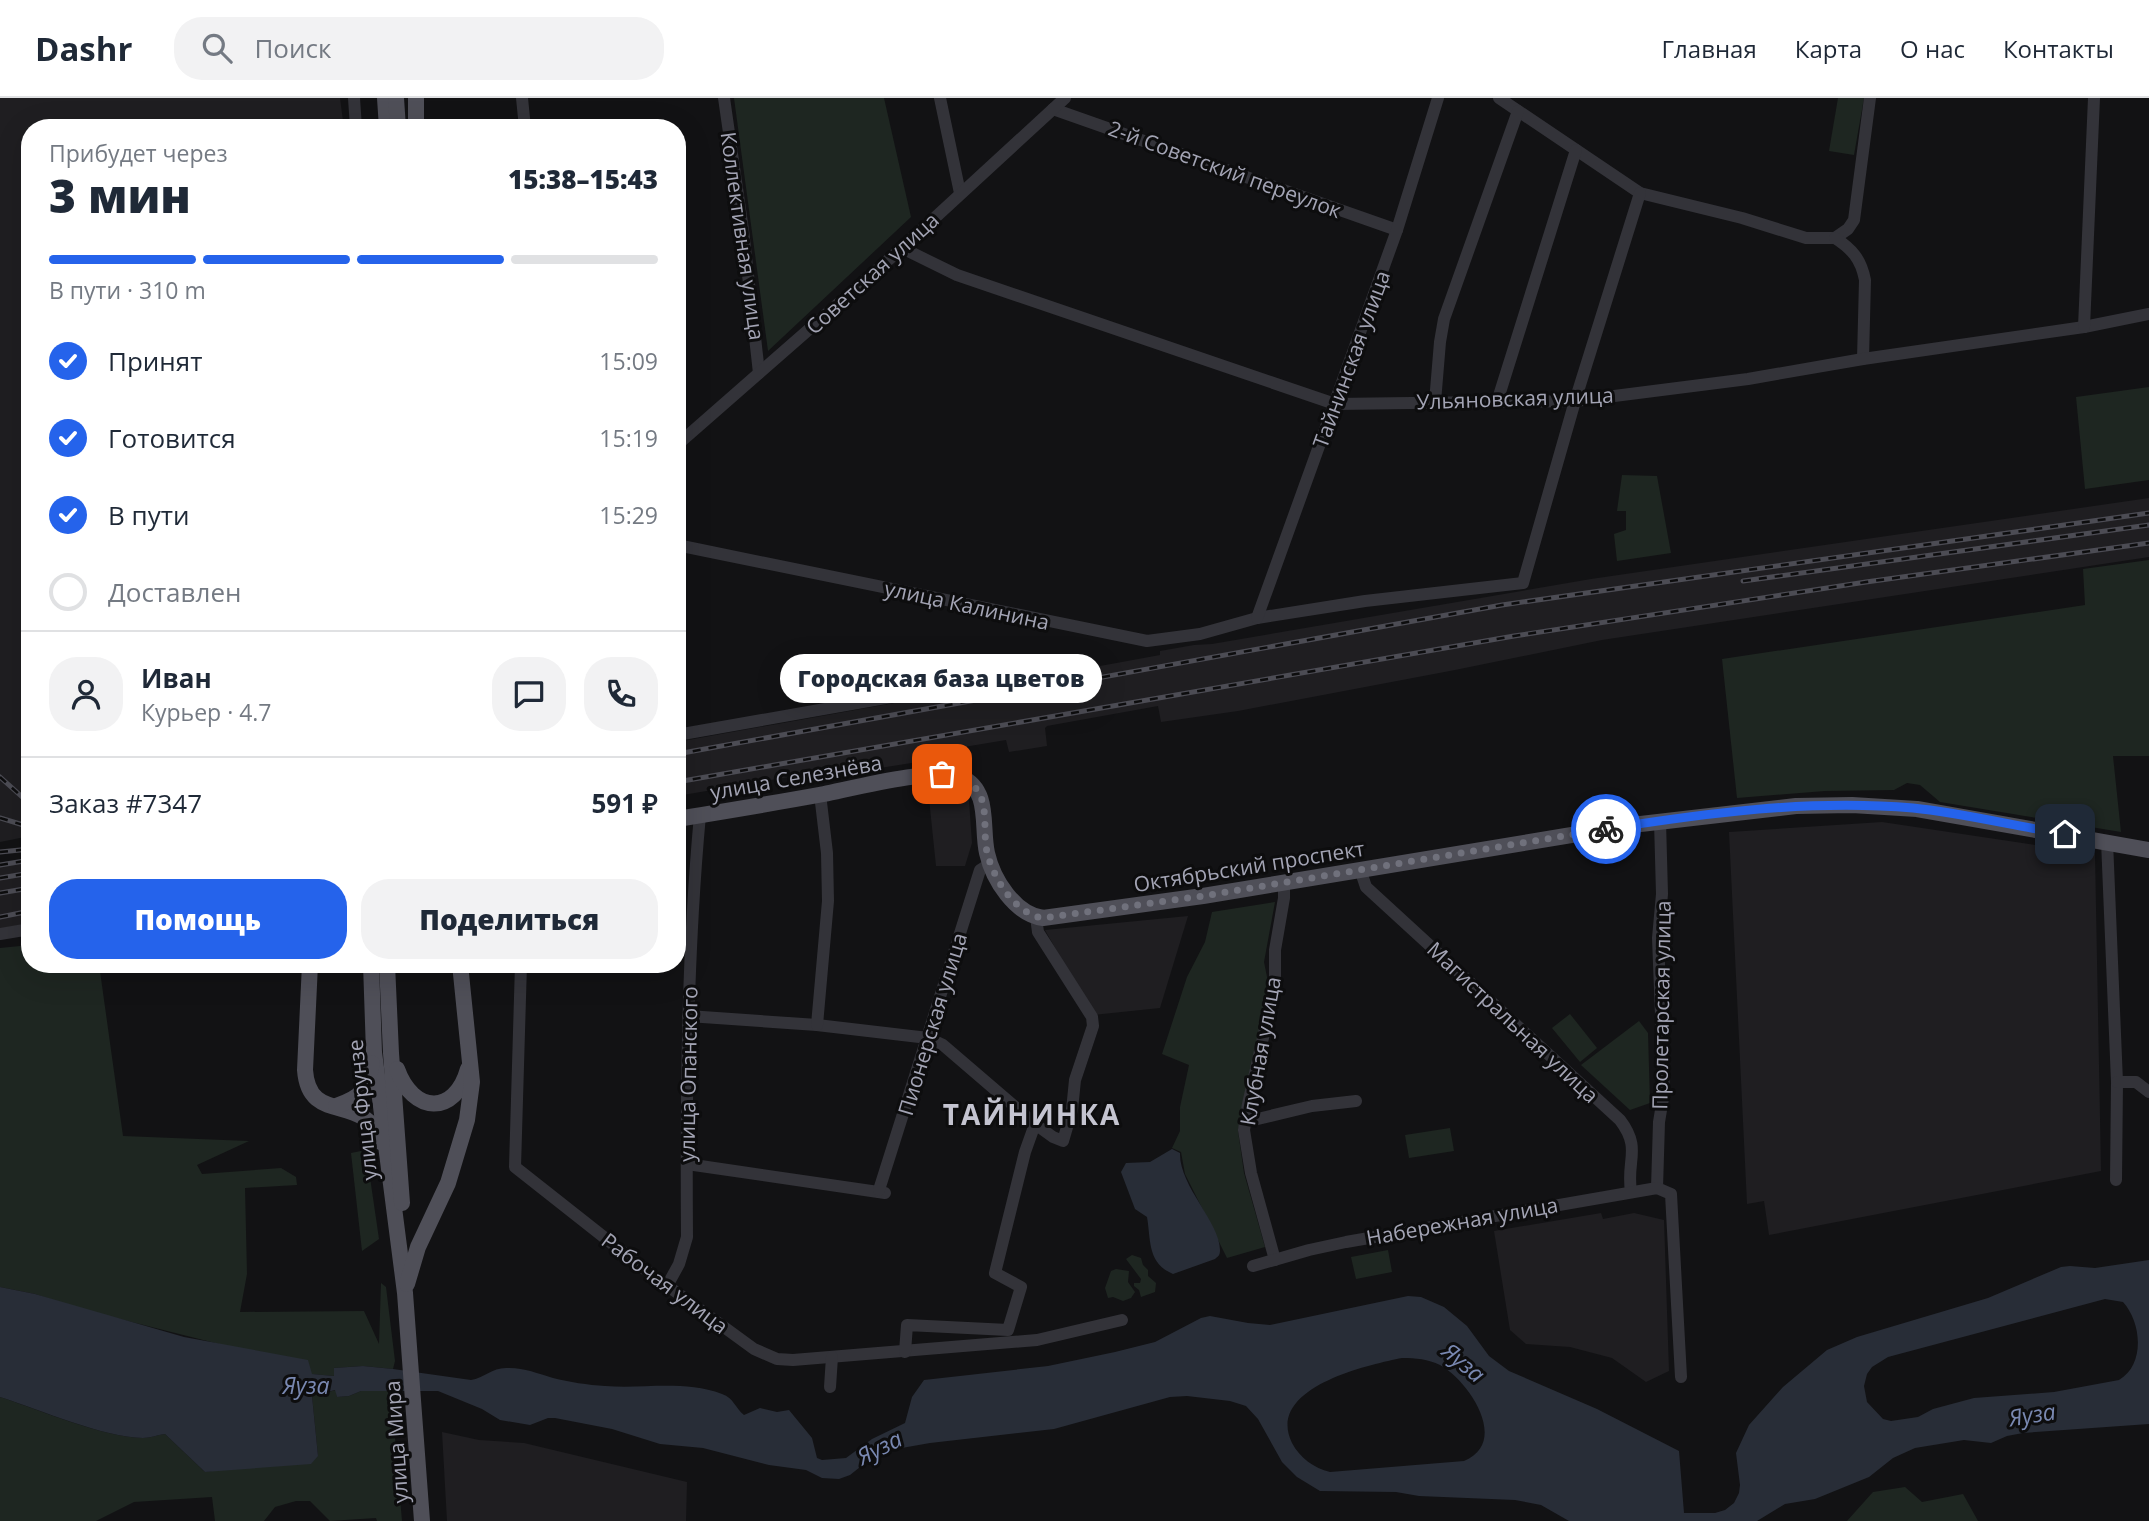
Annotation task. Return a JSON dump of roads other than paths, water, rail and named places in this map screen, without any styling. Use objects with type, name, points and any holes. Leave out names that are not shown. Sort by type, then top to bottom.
[{"type":"main road","points":[[385,98],[386,119]]},
{"type":"main road","points":[[396,98],[397,119]]},
{"type":"main road","points":[[406,98],[407,119]]},
{"type":"main road","points":[[416,98],[416,119]]},
{"type":"main road","name":"улица Селезнёва","points":[[686,817],[931,775],[949,775],[964,779],[980,795],[991,863]]},
{"type":"main road","name":"Октябрьский проспект","points":[[1036,917],[1063,917],[1632,825],[1796,806],[1917,808],[2149,850]]},
{"type":"main road","points":[[991,863],[1016,904],[1036,917]]},
{"type":"main road","points":[[310,973],[306,1081],[316,1099],[356,1112],[368,1119],[378,1133],[389,1166]]},
{"type":"main road","name":"улица Фрунзе","points":[[372,973],[401,1178],[400,1251]]},
{"type":"main road","name":"улица Фрунзе","points":[[387,973],[383,1053],[389,1166],[411,1360]]},
{"type":"main road","points":[[405,1293],[418,1247],[458,1157],[470,1098],[472,1082],[461,973]]},
{"type":"main road","points":[[334,1107],[352,1101],[363,1092],[383,1053]]},
{"type":"main road","points":[[383,1053],[404,1087],[414,1097],[427,1102],[441,1102],[454,1095],[463,1084],[470,1063]]},
{"type":"main road","name":"улица Мира","points":[[411,1360],[422,1521]]},
{"type":"street","points":[[354,98],[355,119]]},
{"type":"street","points":[[522,98],[524,119]]},
{"type":"street","name":"Коллективная улица","points":[[724,98],[759,373]]},
{"type":"street","points":[[940,98],[960,193]]},
{"type":"street","name":"Советская улица","points":[[686,437],[902,248],[1065,98]]},
{"type":"street","name":"Тайнинская улица","points":[[1257,618],[1397,230],[1438,98]]},
{"type":"street","points":[[1499,98],[1640,193],[1742,218],[1806,239],[1835,238],[1848,229],[1853,220],[1870,98]]},
{"type":"street","points":[[2084,327],[2094,98]]},
{"type":"street","name":"2-й Советский переулок","points":[[1053,108],[1397,230]]},
{"type":"street","points":[[1435,402],[1444,319],[1518,111]]},
{"type":"street","points":[[1497,402],[1576,150]]},
{"type":"street","points":[[1575,401],[1640,193]]},
{"type":"street","points":[[1835,238],[1857,256],[1865,280],[1863,359]]},
{"type":"street","name":"Ульяновская улица","points":[[902,248],[957,275],[1335,404],[1575,401],[1748,379],[1863,359],[2084,327],[2149,314]]},
{"type":"street","name":"улица Калинина","points":[[686,547],[1147,642],[1200,634],[1257,618],[1365,601],[1523,583],[1575,401]]},
{"type":"street","points":[[686,733],[1045,670]]},
{"type":"street","points":[[817,1025],[828,901],[827,852],[820,794]]},
{"type":"street","name":"улица Опанского","points":[[667,1286],[679,1264],[687,1237],[688,1016],[693,887],[700,815]]},
{"type":"street","name":"Пролетарская улица","points":[[1657,1188],[1659,1122],[1664,1092],[1658,938],[1662,894],[1660,821]]},
{"type":"street","points":[[2107,841],[2117,1082],[2116,1180]]},
{"type":"street","name":"Пионерская улица","points":[[687,1164],[882,1191],[980,870],[991,863]]},
{"type":"street","name":"Магистральная улица","points":[[1360,869],[1366,887],[1619,1120],[1628,1133],[1633,1148],[1629,1172],[1631,1191]]},
{"type":"street","name":"Клубная улица","points":[[1275,1260],[1251,1174],[1245,1141],[1245,1122],[1275,985],[1275,950],[1285,895],[1284,882]]},
{"type":"street","points":[[688,1016],[817,1025],[928,1038],[943,1045],[1035,1124],[1063,1141],[1072,1110],[1075,1080],[1093,1022],[1038,932],[1036,917]]},
{"type":"street","points":[[0,934],[21,930]]},
{"type":"street","name":"Рабочая улица","points":[[521,973],[515,1167],[667,1286],[763,1354],[793,1360],[832,1357]]},
{"type":"street","points":[[2117,1082],[2136,1082],[2149,1092]]},
{"type":"street","points":[[1245,1122],[1312,1106],[1356,1101]]},
{"type":"street","points":[[905,1352],[907,1325],[1008,1330],[1021,1287],[995,1272],[1024,1152],[1035,1124]]},
{"type":"street","name":"Набережная улица","points":[[1254,1266],[1346,1242],[1657,1188],[1671,1194],[1681,1377]]},
{"type":"street","points":[[830,1387],[832,1357],[1037,1340],[1122,1320]]},
{"type":"water","points":[[1172,1149],[1180,1153],[1186,1178],[1214,1228],[1220,1250],[1215,1259],[1173,1274],[1154,1257],[1147,1217],[1135,1209],[1121,1172],[1126,1163],[1150,1162]]},
{"type":"water","name":"Яуза","points":[[2149,1260],[2149,1424],[2023,1433],[1991,1443],[1964,1440],[1915,1448],[1893,1458],[1869,1477],[1815,1499],[1785,1504],[1757,1521],[1569,1521],[1541,1505],[1515,1500],[1419,1496],[1396,1492],[1320,1491],[1297,1477],[1282,1462],[1258,1419],[1246,1406],[1230,1401],[1187,1396],[1170,1397],[1054,1429],[930,1443],[879,1452],[850,1475],[839,1479],[822,1478],[806,1470],[769,1465],[703,1448],[660,1444],[612,1429],[555,1418],[530,1425],[500,1420],[482,1409],[438,1391],[361,1391],[337,1397],[335,1390],[312,1396],[318,1456],[311,1464],[205,1472],[165,1434],[143,1438],[109,1433],[0,1397],[0,1287],[35,1294],[184,1337],[308,1360],[312,1374],[334,1376],[334,1368],[363,1366],[471,1380],[501,1368],[512,1368],[592,1385],[693,1387],[726,1396],[744,1415],[760,1408],[777,1412],[789,1410],[812,1438],[817,1458],[822,1460],[846,1458],[872,1439],[905,1423],[912,1397],[924,1380],[1048,1366],[1115,1352],[1155,1342],[1210,1316],[1270,1325],[1408,1296],[1421,1297],[1444,1307],[1467,1326],[1489,1356],[1509,1371],[1597,1409],[1679,1451],[1684,1513],[1715,1513],[1734,1503],[1739,1493],[1736,1453],[1749,1425],[1783,1387],[1827,1350],[1857,1337],[1988,1298],[2061,1267],[2095,1268]],"holes":[[[2105,1299],[2123,1302],[2137,1332],[2137,1354],[2127,1373],[2119,1380],[2054,1392],[1974,1398],[1933,1409],[1918,1417],[1891,1421],[1883,1419],[1867,1402],[1864,1386],[1867,1374],[1872,1367],[1888,1357]],[[1402,1358],[1422,1359],[1440,1365],[1462,1384],[1480,1412],[1484,1426],[1484,1440],[1477,1452],[1464,1461],[1330,1472],[1303,1458],[1292,1443],[1288,1424],[1293,1408],[1306,1394],[1345,1373]]]},
{"type":"railway","points":[[686,752],[1502,605],[2149,513]]},
{"type":"railway","points":[[1743,581],[2149,525]]},
{"type":"railway","points":[[686,780],[1514,636],[1866,582],[2149,543]]},
{"type":"railway","points":[[0,777],[21,796]]},
{"type":"railway","points":[[0,818],[21,824]]},
{"type":"railway","points":[[0,852],[21,850]]},
{"type":"railway","points":[[0,865],[21,862]]},
{"type":"railway","points":[[0,878],[21,874]]},
{"type":"railway","points":[[0,893],[21,890]]},
{"type":"railway","points":[[0,917],[21,913]]},
{"type":"place","name":"Городская база цветов","points":[[942,774]]},
{"type":"district","name":"ТАЙНИНКА","points":[[1032,1114]]}]
